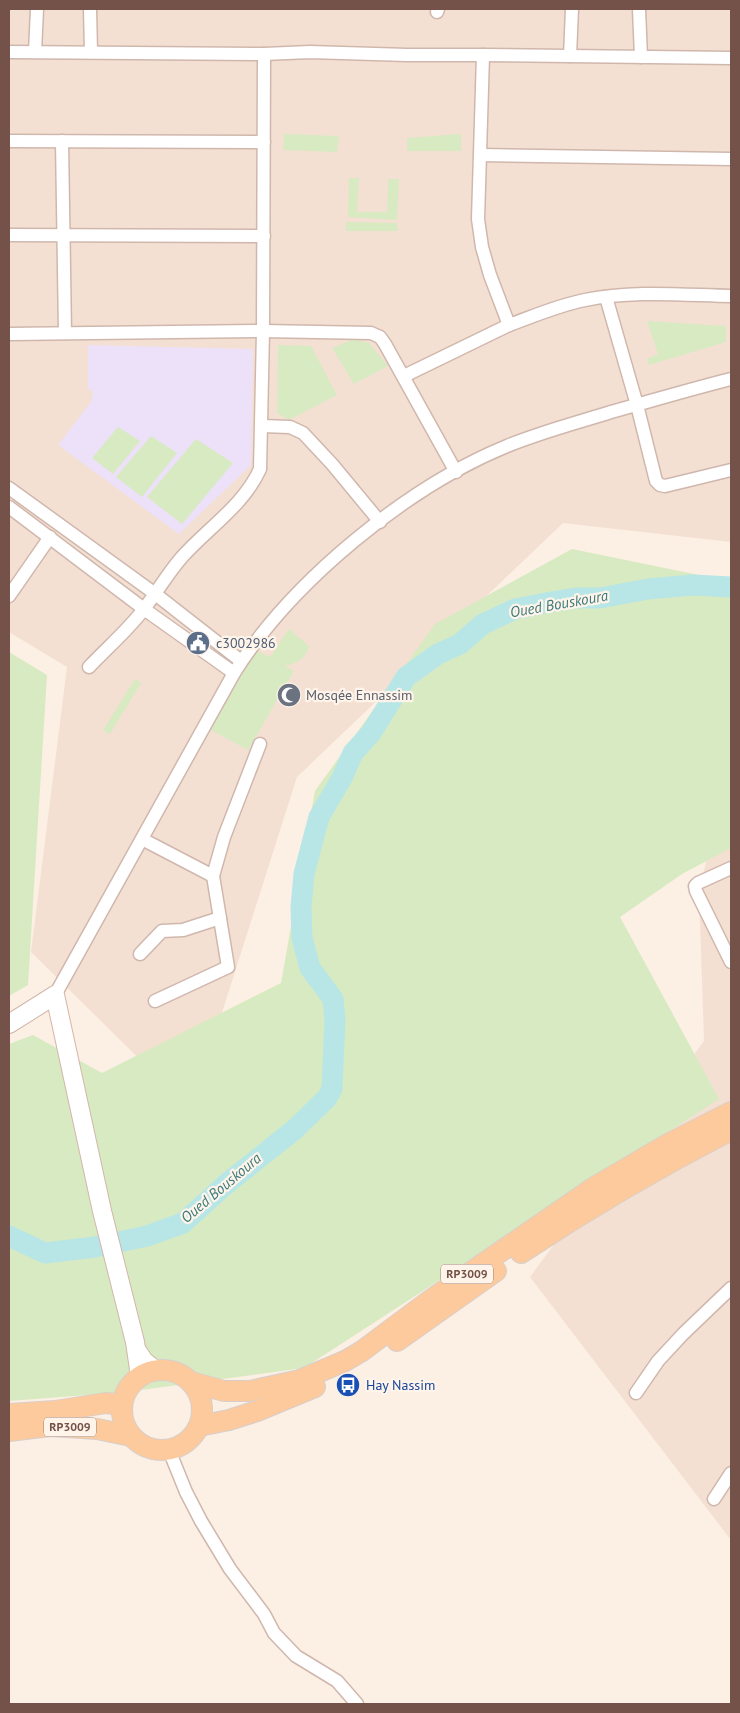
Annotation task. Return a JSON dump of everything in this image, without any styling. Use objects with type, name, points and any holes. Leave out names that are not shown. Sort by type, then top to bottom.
[{"type":"main road","name":"RP3009","points":[[147,1373],[164,1369],[183,1375],[191,1382],[224,1391],[250,1391],[300,1380],[345,1361],[362,1351],[429,1301],[593,1188],[668,1144],[731,1112]]},
{"type":"main road","name":"RP3009","points":[[199,1426],[258,1412],[360,1367],[522,1252],[589,1210],[694,1149],[731,1130]]},
{"type":"main road","points":[[131,1436],[123,1422],[122,1405],[126,1392],[132,1383],[147,1373]]},
{"type":"main road","points":[[169,1450],[187,1442],[199,1426],[203,1411],[202,1403],[200,1395],[191,1382]]},
{"type":"main road","name":"RP3009","points":[[9,1414],[55,1411],[106,1403],[122,1405]]},
{"type":"main road","name":"RP3009","points":[[9,1431],[50,1426],[97,1429],[131,1436],[145,1446],[169,1450]]},
{"type":"street","points":[[35,52],[37,9]]},
{"type":"street","points":[[90,9],[91,52]]},
{"type":"street","points":[[570,56],[572,9]]},
{"type":"street","points":[[639,9],[640,57]]},
{"type":"street","points":[[9,52],[264,54],[310,52],[407,55],[731,58]]},
{"type":"street","points":[[89,667],[144,608],[182,558],[244,496],[254,483],[260,469],[264,236],[264,54]]},
{"type":"street","points":[[483,55],[478,218],[482,248],[509,325]]},
{"type":"street","points":[[9,141],[264,142]]},
{"type":"street","points":[[62,141],[65,333]]},
{"type":"street","points":[[481,155],[731,159]]},
{"type":"street","points":[[9,236],[264,236]]},
{"type":"street","points":[[404,376],[509,325],[561,306],[606,297],[653,294],[731,296]]},
{"type":"street","points":[[606,297],[637,405],[656,481],[660,485],[665,486],[731,470]]},
{"type":"street","points":[[9,334],[263,331],[371,333],[380,338],[385,344],[456,472]]},
{"type":"street","points":[[9,1024],[55,995],[234,673],[284,608],[346,548],[423,491],[505,447],[536,435],[731,379]]},
{"type":"street","points":[[262,426],[290,427],[303,433],[332,464],[380,522]]},
{"type":"street","points":[[9,488],[154,593],[242,661]]},
{"type":"street","points":[[9,507],[234,673]]},
{"type":"street","points":[[9,596],[50,537]]},
{"type":"street","points":[[156,1001],[228,967],[213,876],[224,837],[260,744]]},
{"type":"street","points":[[142,839],[213,876]]},
{"type":"street","points":[[731,868],[698,882],[695,886],[731,962]]},
{"type":"street","points":[[140,954],[162,931],[183,930],[220,918]]},
{"type":"street","points":[[55,995],[120,1285],[138,1352],[147,1373]]},
{"type":"street","points":[[636,1393],[658,1362],[731,1288]]},
{"type":"street","points":[[169,1450],[176,1469],[202,1521],[230,1569],[264,1614],[274,1633],[296,1656],[337,1681],[357,1704]]},
{"type":"street","points":[[714,1498],[731,1473]]},
{"type":"shaded area","points":[[9,9],[731,9],[731,542],[563,523],[297,777],[191,1110],[31,952],[67,667],[9,632]]},
{"type":"shaded area","points":[[88,345],[253,349],[251,465],[179,534],[58,445],[91,402],[93,392],[88,389]]},
{"type":"shaded area","points":[[731,761],[731,1540],[530,1277],[704,1041],[699,891]]},
{"type":"green space","points":[[284,134],[339,136],[337,152],[283,150]]},
{"type":"green space","points":[[461,134],[461,151],[407,151],[407,138]]},
{"type":"green space","points":[[349,178],[359,178],[357,212],[387,212],[388,179],[399,179],[397,220],[348,217]]},
{"type":"green space","points":[[346,222],[397,223],[398,231],[346,231]]},
{"type":"green space","points":[[647,321],[726,326],[726,342],[649,365],[647,359],[658,354]]},
{"type":"green space","points":[[354,339],[369,343],[388,366],[354,384],[332,348]]},
{"type":"green space","points":[[278,345],[311,346],[337,395],[289,420],[277,413]]},
{"type":"green space","points":[[118,427],[140,441],[113,474],[92,458]]},
{"type":"green space","points":[[151,436],[177,453],[142,497],[116,477]]},
{"type":"green space","points":[[196,439],[233,463],[182,524],[147,497]]},
{"type":"green space","points":[[572,549],[728,581],[731,580],[731,848],[682,874],[620,917],[719,1099],[304,1368],[126,1392],[9,1401],[9,1044],[33,1035],[102,1073],[281,983],[315,791],[435,624]]},
{"type":"green space","points":[[289,629],[309,646],[308,650],[301,659],[285,666],[294,671],[248,750],[209,729],[255,650],[270,657]]},
{"type":"green space","points":[[9,652],[47,675],[28,985],[9,996]]},
{"type":"green space","points":[[135,679],[141,683],[110,734],[103,730]]},
{"type":"waterway","name":"Oued Bouskoura","points":[[9,1236],[45,1253],[95,1247],[147,1236],[183,1223],[225,1185],[294,1130],[327,1098],[332,1089],[335,1020],[333,999],[310,968],[302,938],[301,907],[304,874],[319,817],[342,778],[353,753],[371,733],[406,677],[438,654],[460,644],[483,624],[515,609],[576,598],[600,598],[648,589],[693,585],[731,587]]},
{"type":"place","name":"c3002986","points":[[198,643]]},
{"type":"place","name":"Mosqée Ennassim","points":[[289,695]]},
{"type":"place","name":"Hay Nassim","points":[[348,1385]]}]
